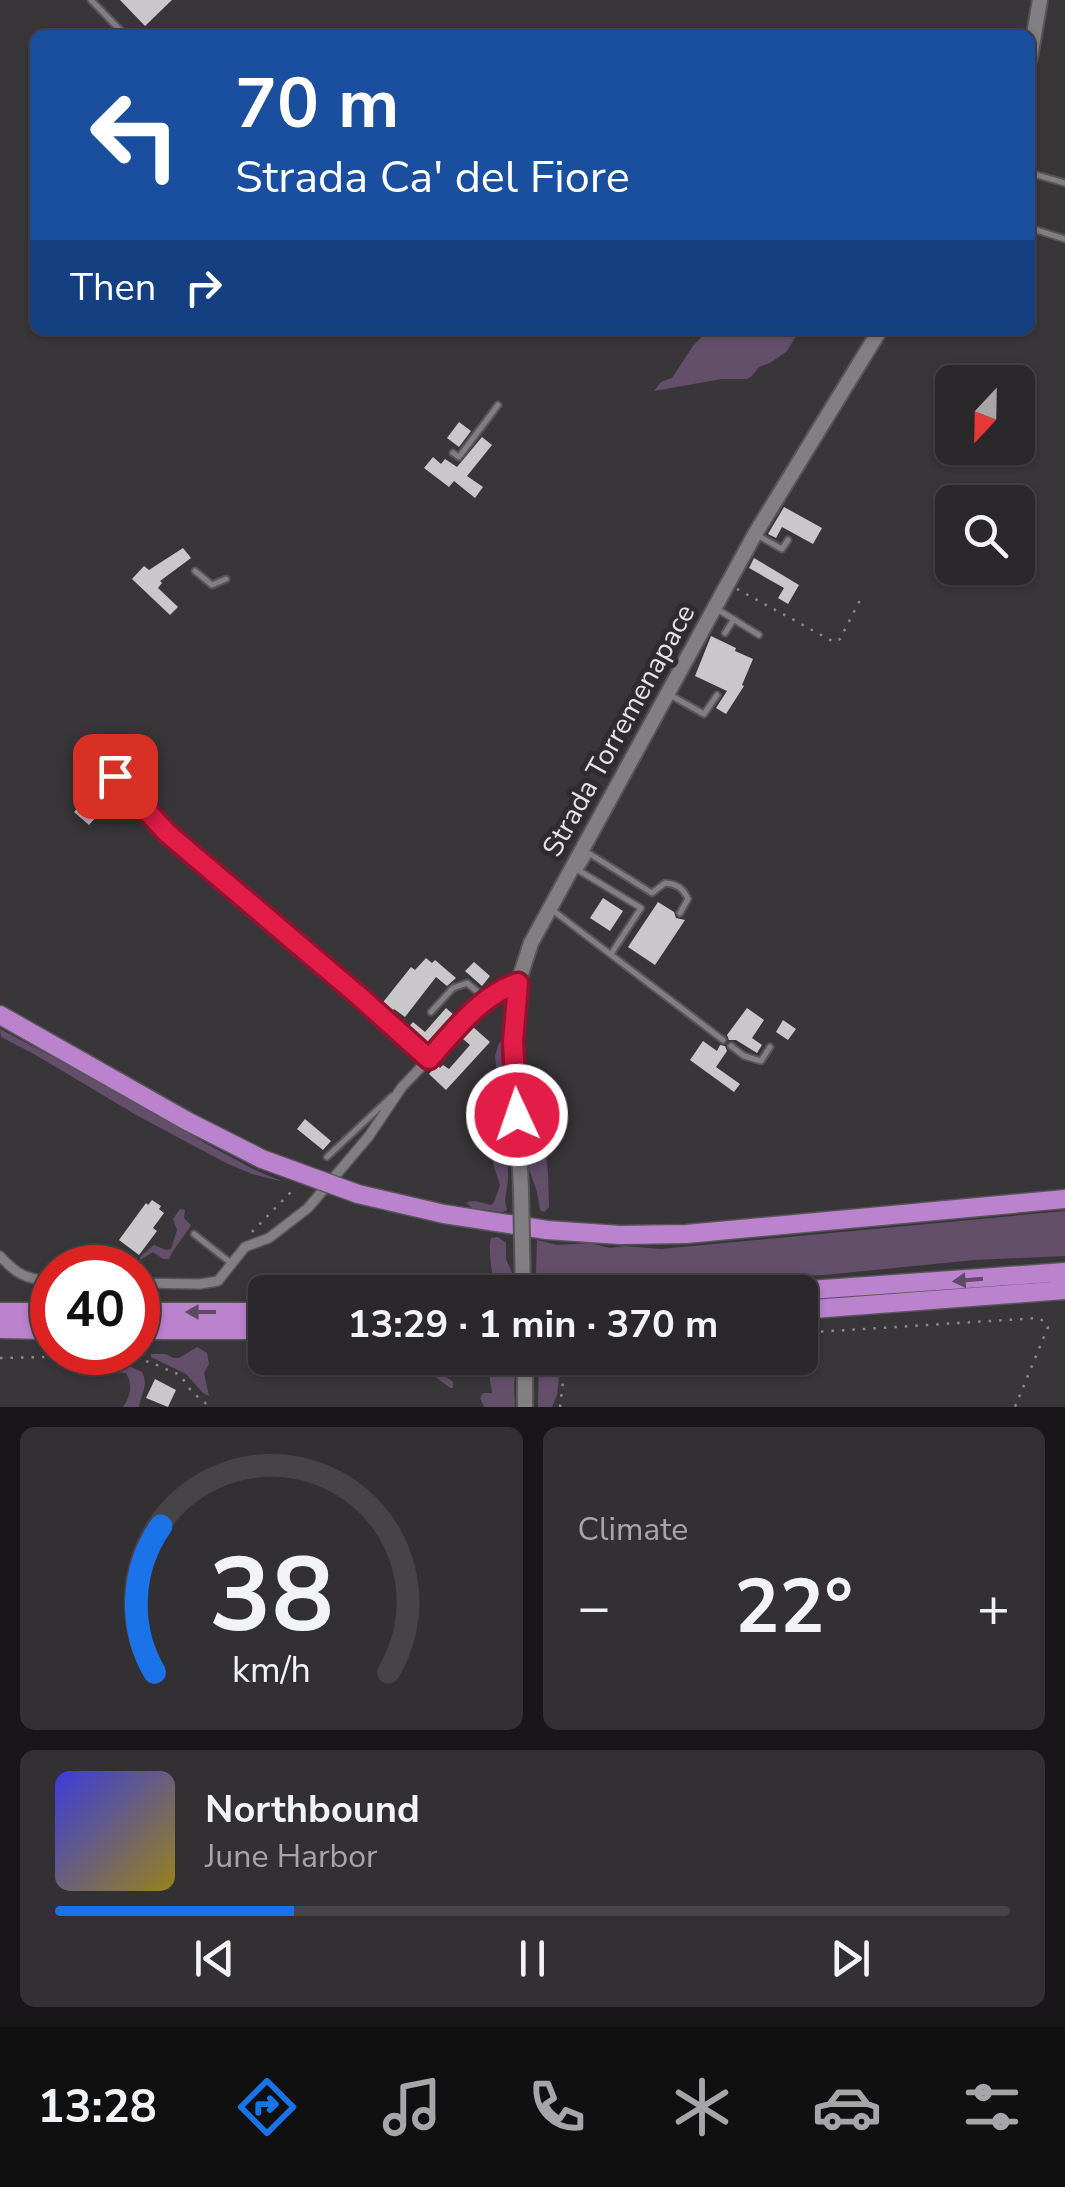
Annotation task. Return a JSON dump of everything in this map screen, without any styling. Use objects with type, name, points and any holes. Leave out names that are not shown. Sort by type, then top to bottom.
[{"type":"highway","points":[[0,1015],[262,1159],[358,1194],[444,1214],[548,1230],[686,1234],[1065,1199]]},
{"type":"highway","points":[[818,1289],[1065,1272]]},
{"type":"highway","points":[[818,1309],[1065,1290]]},
{"type":"highway","points":[[0,1312],[30,1312]]},
{"type":"highway","points":[[160,1312],[248,1312]]},
{"type":"highway","points":[[0,1329],[30,1330]]},
{"type":"highway","points":[[160,1330],[248,1330]]},
{"type":"street","points":[[1035,37],[1040,0]]},
{"type":"street","name":"Strada Torremenapace","points":[[523,1275],[513,1042],[518,983],[531,942],[575,868],[727,583],[877,335]]},
{"type":"street","points":[[160,1283],[218,1281],[245,1246],[268,1238],[308,1208],[369,1136],[402,1087],[486,998],[518,983]]},
{"type":"street","points":[[0,1256],[15,1272],[30,1279]]},
{"type":"street","points":[[525,1375],[526,1403]]},
{"type":"lane","points":[[91,0],[119,30]]},
{"type":"lane","points":[[1035,174],[1065,182]]},
{"type":"lane","points":[[1035,230],[1065,239]]},
{"type":"lane","points":[[454,454],[459,457],[498,405]]},
{"type":"lane","points":[[755,534],[782,549],[788,540]]},
{"type":"lane","points":[[195,570],[212,585],[226,579]]},
{"type":"lane","points":[[714,607],[760,635]]},
{"type":"lane","points":[[725,634],[734,619]]},
{"type":"lane","points":[[668,694],[704,714],[717,695]]},
{"type":"lane","points":[[96,787],[106,773],[115,776],[167,833],[429,1059]]},
{"type":"lane","points":[[611,954],[641,908],[575,868],[590,854],[652,893],[664,882],[683,890],[688,899],[680,913]]},
{"type":"lane","points":[[549,907],[724,1040]]},
{"type":"lane","points":[[432,1012],[453,988],[467,983],[486,998]]},
{"type":"lane","points":[[731,1046],[744,1056],[761,1061],[770,1048]]},
{"type":"lane","points":[[326,1157],[402,1087]]},
{"type":"lane","points":[[194,1234],[231,1263]]},
{"type":"path","points":[[727,583],[834,642],[840,639],[860,600]]},
{"type":"path","points":[[245,1246],[252,1232],[292,1191]]},
{"type":"path","points":[[818,1332],[1038,1318],[1048,1328],[1015,1407]]},
{"type":"path","points":[[0,1358],[126,1356],[180,1375],[210,1407]]},
{"type":"path","points":[[560,1407],[564,1375]]},
{"type":"shaded area","points":[[703,335],[801,335],[786,352],[759,367],[747,379],[722,379],[654,391],[661,382],[672,378]]},
{"type":"shaded area","points":[[0,1029],[149,1108],[203,1142],[284,1182],[226,1163],[138,1116],[1,1037]]},
{"type":"shaded area","points":[[502,1041],[508,1145],[507,1210],[503,1212],[472,1208],[466,1202],[491,1205],[500,1185],[493,1163],[499,1128],[495,1056]]},
{"type":"shaded area","points":[[534,1089],[539,1096],[548,1173],[549,1207],[544,1212],[540,1210],[528,1166],[526,1099]]},
{"type":"shaded area","points":[[180,1209],[185,1210],[184,1218],[191,1225],[169,1259],[163,1259],[160,1248],[171,1249],[177,1230],[173,1219]]},
{"type":"shaded area","points":[[1065,1211],[1065,1256],[974,1260],[824,1275],[536,1275],[537,1240],[557,1245],[590,1243],[610,1248],[661,1249]]},
{"type":"shaded area","points":[[498,1237],[506,1243],[506,1259],[513,1275],[492,1275],[491,1238]]},
{"type":"shaded area","points":[[197,1347],[207,1353],[209,1364],[204,1373],[209,1396],[186,1374],[160,1361],[160,1354],[179,1358]]},
{"type":"shaded area","points":[[127,1375],[143,1375],[145,1386],[139,1407],[123,1407],[130,1382]]},
{"type":"shaded area","points":[[433,1375],[445,1375],[453,1382],[450,1388]]},
{"type":"shaded area","points":[[489,1375],[515,1375],[515,1407],[484,1407],[480,1398],[483,1393],[492,1393]]},
{"type":"shaded area","points":[[539,1375],[559,1375],[552,1407],[538,1407]]},
{"type":"building","points":[[120,0],[172,0],[145,26]]},
{"type":"building","points":[[459,422],[471,431],[459,447],[447,438]]},
{"type":"building","points":[[482,437],[492,445],[467,476],[483,487],[475,498],[454,481],[449,487],[424,468],[433,457],[441,464],[445,459],[457,467]]},
{"type":"building","points":[[784,507],[822,528],[813,544],[782,527],[776,538],[768,534]]},
{"type":"building","points":[[183,548],[191,558],[160,581],[158,588],[178,607],[170,615],[132,579],[144,566],[149,570]]},
{"type":"building","points":[[754,558],[799,585],[788,604],[778,598],[784,588],[749,568]]},
{"type":"building","points":[[711,636],[753,659],[744,686],[726,714],[716,708],[727,691],[695,676]]},
{"type":"building","points":[[82,786],[99,800],[106,791],[114,797],[89,825],[74,812],[85,799]]},
{"type":"building","points":[[603,898],[623,911],[610,931],[590,918]]},
{"type":"building","points":[[658,902],[674,912],[676,918],[685,920],[655,965],[628,947]]},
{"type":"building","points":[[426,958],[432,963],[435,960],[456,978],[447,986],[436,977],[405,1017],[394,1009],[390,1014],[380,1006],[411,967],[415,970]]},
{"type":"building","points":[[474,962],[490,976],[482,986],[465,971]]},
{"type":"building","points":[[446,1008],[455,1016],[427,1049],[406,1030],[413,1022],[425,1032]]},
{"type":"building","points":[[747,1008],[764,1020],[752,1038],[762,1045],[757,1053],[729,1040],[727,1035]]},
{"type":"building","points":[[783,1020],[796,1029],[788,1040],[776,1032]]},
{"type":"building","points":[[473,1027],[490,1042],[446,1090],[429,1074],[437,1065],[449,1069],[470,1045],[463,1039]]},
{"type":"building","points":[[703,1041],[717,1051],[720,1045],[725,1046],[727,1051],[716,1067],[740,1084],[734,1092],[690,1060]]},
{"type":"building","points":[[305,1119],[331,1141],[323,1150],[297,1129]]},
{"type":"building","points":[[152,1200],[164,1213],[153,1228],[157,1231],[146,1245],[126,1245],[119,1240]]},
{"type":"building","points":[[155,1379],[176,1390],[168,1407],[146,1398]]},
{"type":"route","points":[[115,776],[167,833],[429,1059],[486,998],[518,983],[513,1042],[517,1115]]}]
